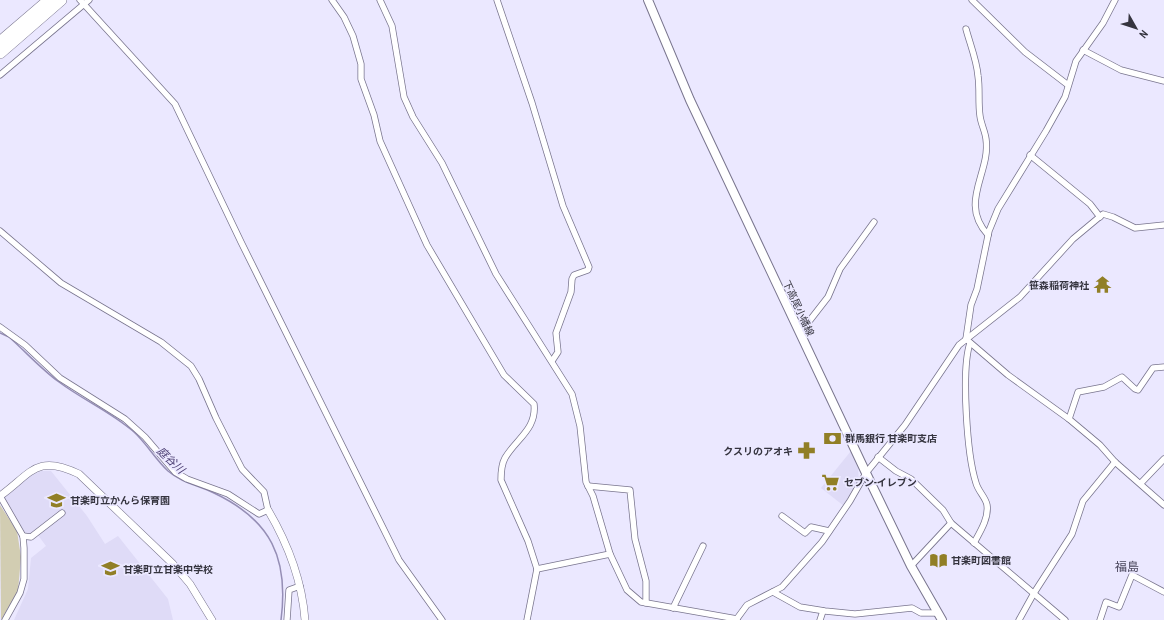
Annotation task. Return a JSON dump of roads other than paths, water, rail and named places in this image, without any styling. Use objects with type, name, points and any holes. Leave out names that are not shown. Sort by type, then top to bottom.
[{"type":"highway","points":[[0,42],[48,0]]},
{"type":"highway","points":[[0,54],[61,0]]},
{"type":"main road","name":"下高尾小幡線","points":[[648,0],[690,100],[866,473],[911,566],[940,617]]},
{"type":"street","points":[[0,75],[82,2],[89,0]]},
{"type":"street","points":[[332,0],[344,17],[353,36],[361,64],[361,78],[374,115],[380,141],[427,245],[504,375],[534,404],[534,418],[530,427],[504,459],[501,470],[501,480],[528,541],[537,569],[527,620]]},
{"type":"street","points":[[380,0],[392,26],[404,97],[413,117],[442,163],[496,274],[572,394],[577,408],[583,462],[588,486],[610,554],[627,590],[641,602],[736,619],[746,605],[782,587],[794,574],[850,502],[866,473],[905,425],[950,356],[1020,297],[1073,239],[1100,217],[1108,215],[1135,228],[1164,225]]},
{"type":"street","points":[[498,0],[532,103],[563,206],[589,267],[588,270],[574,275],[572,279],[571,292],[556,333],[558,352],[552,362]]},
{"type":"street","points":[[972,0],[1025,52],[1068,86]]},
{"type":"street","points":[[974,543],[986,519],[987,505],[976,484],[971,452],[965,364],[971,305],[977,289],[988,234],[998,209],[1065,98],[1076,61],[1103,23],[1116,0]]},
{"type":"street","points":[[82,2],[175,104],[241,242],[399,560],[442,620]]},
{"type":"street","points":[[966,29],[978,76],[980,116],[986,140],[986,152],[977,189],[976,213],[981,226],[988,234]]},
{"type":"street","points":[[1083,50],[1121,70],[1164,81]]},
{"type":"street","points":[[1030,155],[1090,204],[1100,217]]},
{"type":"street","points":[[800,333],[828,297],[840,269],[874,222]]},
{"type":"street","points":[[0,231],[61,282],[161,342],[191,366],[202,383],[216,418],[242,469],[264,492],[268,510],[288,549],[300,586],[305,620]]},
{"type":"street","points":[[0,327],[25,345],[60,378],[125,419],[145,437],[175,472],[187,479],[228,494],[259,514],[268,510]]},
{"type":"street","points":[[968,341],[1008,375],[1069,419],[1100,445],[1115,462],[1141,483],[1164,505]]},
{"type":"street","points":[[1069,419],[1078,392],[1104,387],[1122,377],[1138,390],[1153,368],[1164,367]]},
{"type":"street","points":[[878,457],[896,471],[911,479],[943,510],[952,523],[1065,620]]},
{"type":"street","points":[[1141,483],[1164,459]]},
{"type":"street","points":[[1019,620],[1034,593],[1072,534],[1083,501],[1115,462]]},
{"type":"street","points":[[6,619],[20,593],[24,579],[23,536],[0,496],[16,482],[44,465],[60,466],[79,474],[173,564],[190,584],[212,620]]},
{"type":"street","points":[[588,486],[630,490],[635,538],[646,581],[646,603]]},
{"type":"street","points":[[23,536],[31,537],[62,513]]},
{"type":"street","points":[[782,516],[805,534],[811,526],[828,531]]},
{"type":"street","points":[[911,566],[952,523]]},
{"type":"street","points":[[673,608],[703,546]]},
{"type":"street","points":[[537,569],[610,554]]},
{"type":"street","points":[[1100,620],[1106,602],[1119,607],[1132,575],[1164,592]]},
{"type":"street","points":[[287,620],[289,590],[300,586]]},
{"type":"street","points":[[773,592],[800,607],[855,617],[912,608],[921,613],[940,617]]},
{"type":"street","points":[[820,620],[823,611]]},
{"type":"waterway","name":"庭谷川","points":[[0,333],[9,337],[52,377],[116,418],[134,432],[163,466],[173,475],[214,493],[234,504],[250,516],[272,543],[278,560],[282,578],[283,598],[281,620]]},
{"type":"place","name":"笹森稲荷神社","points":[[1102,285]]},
{"type":"place","name":"群馬銀行 甘楽町支店","points":[[832,438]]},
{"type":"place","name":"クスリのアオキ","points":[[806,451]]},
{"type":"place","name":"セブン-イレブン","points":[[831,482]]},
{"type":"place","name":"甘楽町立かんら保育園","points":[[57,500]]},
{"type":"place","name":"甘楽町図書館","points":[[938,560]]},
{"type":"place","name":"甘楽町立甘楽中学校","points":[[110,569]]},
{"type":"district","name":"福島","points":[[1127,567]]}]
